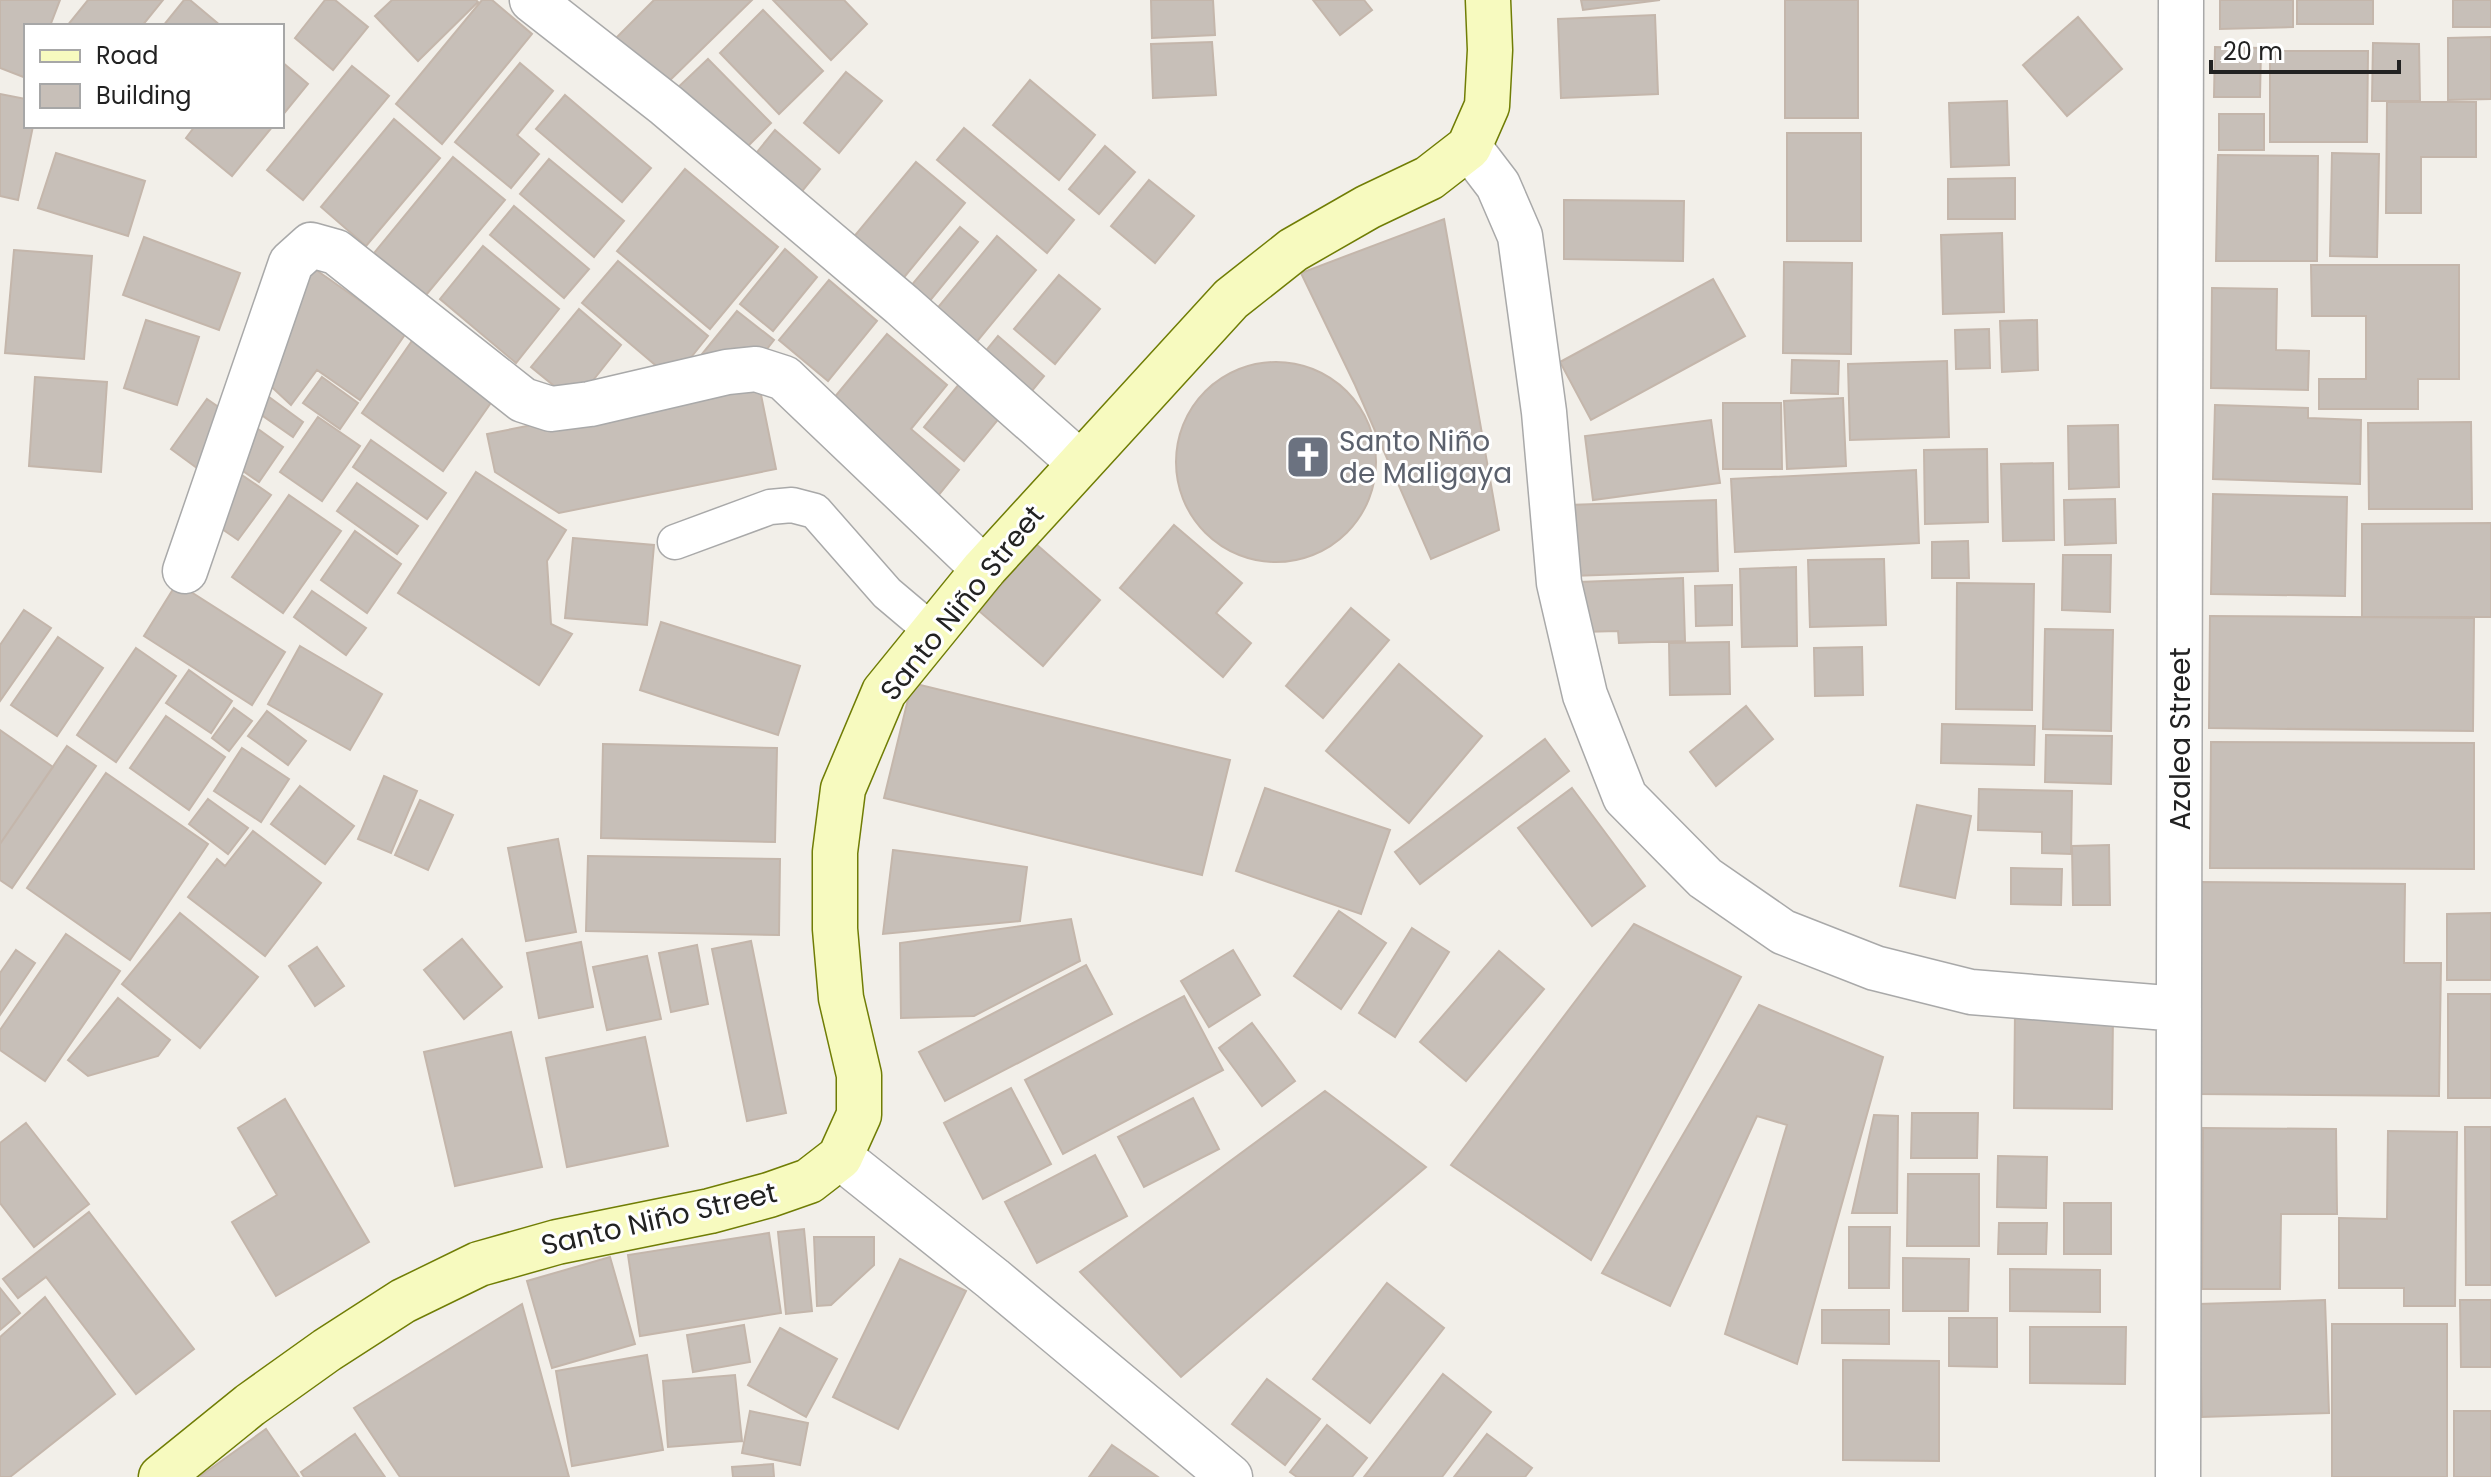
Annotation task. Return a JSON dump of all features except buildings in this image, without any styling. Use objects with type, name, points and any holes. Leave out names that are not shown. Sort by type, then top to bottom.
[{"type":"main road","name":"Santo Niño Street","points":[[161,1477],[250,1405],[327,1350],[403,1301],[479,1264],[557,1242],[710,1211],[769,1195],[809,1181],[840,1157],[859,1115],[859,1075],[841,998],[835,929],[835,852],[843,789],[884,692],[984,569],[1231,299],[1293,250],[1368,207],[1429,178],[1469,147],[1487,106],[1490,50],[1488,0]]},
{"type":"street","points":[[532,0],[678,115],[902,305],[1080,463]]},
{"type":"street","name":"Azalea Street","points":[[2178,1477],[2181,0]]},
{"type":"street","points":[[1469,147],[1498,185],[1520,236],[1544,412],[1559,583],[1585,695],[1625,797],[1705,878],[1783,932],[1875,968],[1971,992],[2179,1009]]},
{"type":"street","points":[[185,571],[291,263],[311,245],[336,252],[523,400],[551,409],[590,404],[727,372],[756,369],[784,378],[984,569]]},
{"type":"street","points":[[840,1157],[993,1279],[1230,1477]]},
{"type":"lane","points":[[675,542],[770,507],[792,505],[815,511],[887,593],[932,631]]},
{"type":"place","name":"Santo Niño de Maligaya","points":[[1308,457]]}]
